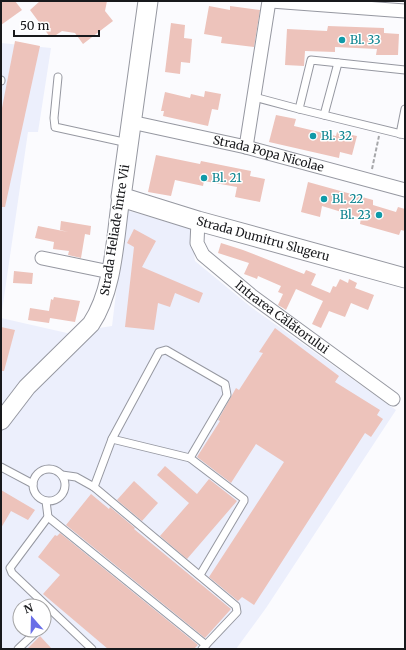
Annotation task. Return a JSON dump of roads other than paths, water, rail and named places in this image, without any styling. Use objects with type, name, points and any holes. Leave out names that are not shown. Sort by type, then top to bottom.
[{"type":"main road","name":"Strada Heliade între Vii","points":[[121,197],[148,1]]},
{"type":"main road","name":"Strada Dumitru Slugeru","points":[[121,197],[198,221],[405,278]]},
{"type":"street","points":[[246,147],[270,1],[405,11]]},
{"type":"street","name":"Strada Popa Nicolae","points":[[131,122],[246,147],[405,190]]},
{"type":"street","name":"Strada Heliade între Vii","points":[[1,421],[26,387],[91,324],[102,303],[110,272],[121,197]]},
{"type":"street","name":"Intrarea Călătorului","points":[[198,221],[197,243],[202,255],[252,296],[393,399]]},
{"type":"street","points":[[42,258],[110,272]]},
{"type":"lane","points":[[299,108],[311,60],[405,70]]},
{"type":"lane","points":[[324,115],[338,63]]},
{"type":"lane","points":[[58,77],[54,118],[55,127],[128,143]]},
{"type":"lane","points":[[254,97],[403,134],[405,109]]},
{"type":"lane","points":[[94,487],[112,439],[157,355],[161,351],[166,350],[225,384],[227,388],[227,395],[190,458]]},
{"type":"lane","points":[[112,439],[190,458],[244,501],[200,575]]},
{"type":"lane","points":[[1,467],[33,484]]},
{"type":"lane","points":[[46,501],[48,517],[204,647],[238,609],[200,575],[94,487],[76,477],[62,475],[51,469],[44,469],[35,477],[33,484],[36,495],[46,501],[58,498],[63,493],[65,481],[62,475]]},
{"type":"lane","points":[[48,517],[10,568],[12,573],[92,649]]},
{"type":"lane","points":[[18,649],[29,638]]},
{"type":"place","name":"Bl. 33","points":[[342,40]]},
{"type":"place","name":"Bl. 32","points":[[313,136]]},
{"type":"place","name":"Bl. 21","points":[[204,178]]},
{"type":"place","name":"Bl. 22","points":[[324,199]]},
{"type":"place","name":"Bl. 23","points":[[379,215]]}]
